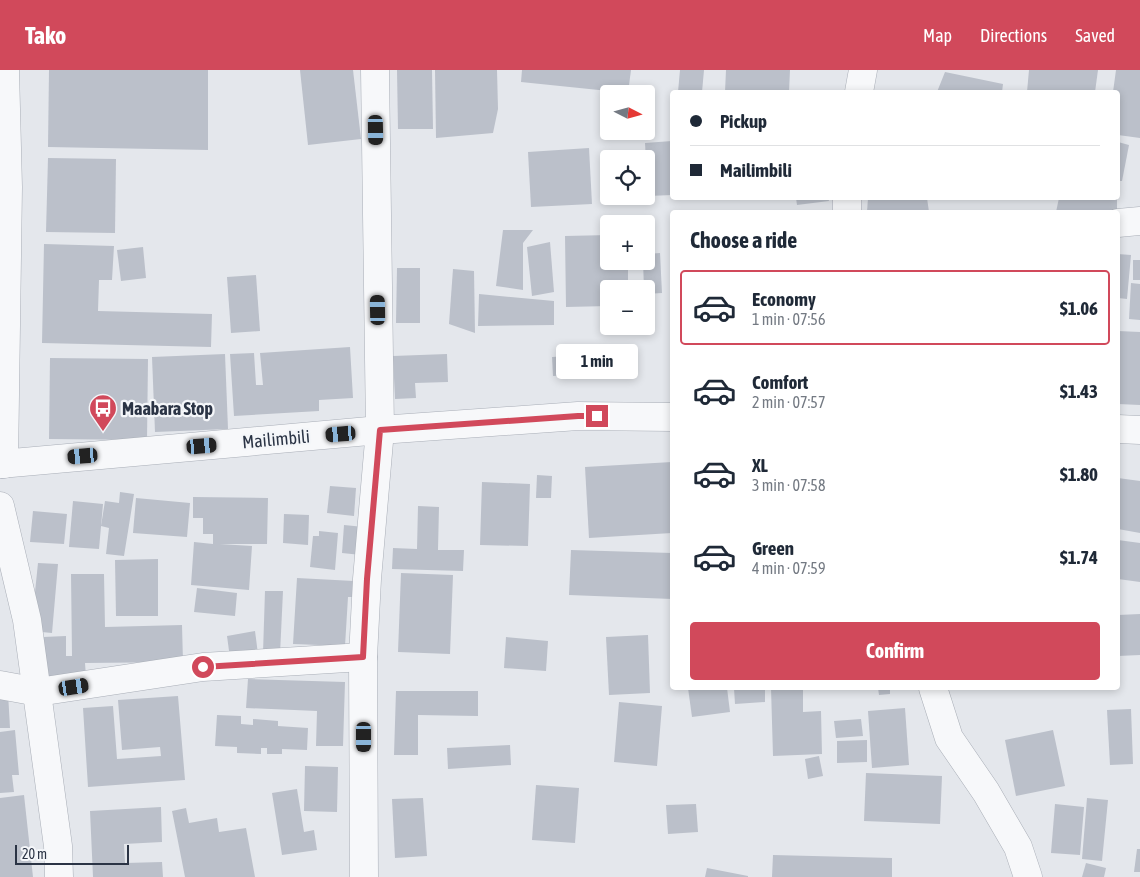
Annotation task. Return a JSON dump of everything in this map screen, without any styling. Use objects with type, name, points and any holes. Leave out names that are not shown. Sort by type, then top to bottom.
[{"type":"street","points":[[2,464],[8,186],[5,70]]},
{"type":"street","points":[[364,877],[363,657],[367,579],[380,430],[375,70]]},
{"type":"street","points":[[859,90],[863,70]]},
{"type":"street","points":[[1120,223],[1140,221]]},
{"type":"street","name":"Mailimbili","points":[[2,464],[380,430],[578,416],[670,417]]},
{"type":"street","points":[[1120,429],[1140,430]]},
{"type":"street","points":[[0,506],[27,620],[58,846],[59,877]]},
{"type":"street","points":[[0,685],[38,692],[203,667],[363,657]]},
{"type":"street","points":[[934,690],[949,738],[986,792],[1018,847],[1028,877]]},
{"type":"building","points":[[49,70],[208,70],[208,150],[48,147]]},
{"type":"building","points":[[300,70],[353,70],[361,139],[308,145]]},
{"type":"building","points":[[397,70],[432,70],[433,129],[398,129]]},
{"type":"building","points":[[435,70],[497,70],[498,109],[493,133],[436,138]]},
{"type":"building","points":[[522,70],[631,70],[629,85],[600,85],[600,90],[521,82]]},
{"type":"building","points":[[680,70],[704,70],[702,90],[678,90]]},
{"type":"building","points":[[726,70],[790,70],[789,90],[725,90]]},
{"type":"building","points":[[1029,70],[1098,70],[1095,90],[1027,90]]},
{"type":"building","points":[[1116,70],[1140,70],[1140,138],[1120,135],[1120,90],[1113,90]]},
{"type":"building","points":[[945,72],[1003,84],[1002,90],[938,90]]},
{"type":"building","points":[[670,141],[670,195],[655,196],[655,150],[645,150],[645,143]]},
{"type":"building","points":[[1120,143],[1129,145],[1122,181],[1120,181]]},
{"type":"building","points":[[589,148],[592,204],[531,207],[528,152]]},
{"type":"building","points":[[48,158],[116,159],[115,233],[46,232]]},
{"type":"building","points":[[796,200],[829,201],[797,205]]},
{"type":"building","points":[[868,200],[927,200],[929,210],[867,210]]},
{"type":"building","points":[[1059,200],[1117,200],[1117,210],[1056,210]]},
{"type":"building","points":[[503,230],[533,230],[523,243],[523,290],[496,286]]},
{"type":"building","points":[[600,235],[600,270],[628,270],[628,280],[600,280],[600,306],[566,307],[565,236]]},
{"type":"building","points":[[550,242],[554,292],[532,296],[527,247]]},
{"type":"building","points":[[44,244],[114,246],[112,280],[99,280],[98,311],[212,314],[211,347],[42,343]]},
{"type":"building","points":[[143,247],[146,278],[121,281],[117,250]]},
{"type":"building","points":[[655,253],[660,253],[662,293],[655,293],[655,280],[644,280],[643,270],[655,270]]},
{"type":"building","points":[[1120,254],[1131,255],[1127,299],[1120,298]]},
{"type":"building","points":[[1133,260],[1140,260],[1140,280],[1133,280]]},
{"type":"building","points":[[397,268],[420,268],[420,323],[396,323]]},
{"type":"building","points":[[453,269],[474,271],[475,333],[449,324]]},
{"type":"building","points":[[256,275],[260,331],[231,333],[227,277]]},
{"type":"building","points":[[1131,283],[1140,284],[1140,320],[1129,319]]},
{"type":"building","points":[[479,294],[554,301],[554,325],[478,326]]},
{"type":"building","points":[[1120,331],[1140,332],[1140,405],[1120,404]]},
{"type":"building","points":[[612,345],[632,345],[632,373],[594,372],[594,351],[612,351]]},
{"type":"building","points":[[350,347],[353,398],[319,400],[319,411],[234,416],[230,354],[254,353],[256,385],[263,385],[260,353]]},
{"type":"building","points":[[225,354],[228,429],[155,432],[152,357]]},
{"type":"building","points":[[447,354],[448,382],[415,383],[416,398],[395,399],[393,356]]},
{"type":"building","points":[[587,355],[588,374],[553,376],[552,357]]},
{"type":"building","points":[[50,358],[148,359],[147,440],[49,439]]},
{"type":"building","points":[[670,462],[670,533],[589,538],[585,467]]},
{"type":"building","points":[[537,475],[552,476],[551,498],[536,498]]},
{"type":"building","points":[[1120,478],[1140,481],[1140,533],[1120,529]]},
{"type":"building","points":[[482,482],[530,484],[528,546],[480,545]]},
{"type":"building","points":[[330,486],[356,488],[354,516],[327,513]]},
{"type":"building","points":[[120,492],[134,494],[124,556],[106,554],[109,528],[101,526],[105,501],[119,503]]},
{"type":"building","points":[[193,497],[268,498],[267,544],[220,544],[252,546],[249,590],[191,585],[194,542],[213,544],[213,534],[203,534],[203,518],[193,518]]},
{"type":"building","points":[[136,498],[190,503],[187,537],[133,533]]},
{"type":"building","points":[[73,501],[103,504],[99,549],[69,547]]},
{"type":"building","points":[[418,506],[439,507],[438,550],[464,550],[463,571],[392,569],[393,548],[417,549]]},
{"type":"building","points":[[33,511],[67,514],[64,544],[30,542]]},
{"type":"building","points":[[284,514],[309,515],[308,545],[283,543]]},
{"type":"building","points":[[344,525],[364,527],[361,555],[342,553]]},
{"type":"building","points":[[319,531],[338,533],[335,570],[310,567],[313,536],[319,536]]},
{"type":"building","points":[[1120,540],[1140,543],[1140,582],[1120,579]]},
{"type":"building","points":[[571,550],[670,553],[670,599],[569,595]]},
{"type":"building","points":[[158,559],[158,616],[116,616],[115,560]]},
{"type":"building","points":[[38,563],[58,564],[52,633],[31,631]]},
{"type":"building","points":[[401,573],[453,575],[450,654],[398,652]]},
{"type":"building","points":[[71,574],[104,574],[105,627],[182,625],[183,662],[85,663],[86,677],[44,688],[43,637],[66,636],[66,656],[72,656]]},
{"type":"building","points":[[297,578],[354,581],[353,597],[348,597],[345,646],[293,644]]},
{"type":"building","points":[[197,588],[237,593],[235,616],[194,612]]},
{"type":"building","points":[[265,591],[283,591],[280,654],[263,653]]},
{"type":"building","points":[[1140,614],[1140,655],[1120,656],[1120,615]]},
{"type":"building","points":[[255,631],[258,654],[230,658],[227,636]]},
{"type":"building","points":[[648,635],[650,693],[609,695],[606,637]]},
{"type":"building","points":[[506,637],[548,641],[546,671],[504,668]]},
{"type":"building","points":[[248,679],[345,682],[343,746],[316,746],[317,711],[246,708]]},
{"type":"building","points":[[688,690],[727,690],[730,712],[692,717]]},
{"type":"building","points":[[734,690],[765,690],[765,702],[735,704]]},
{"type":"building","points":[[771,690],[803,690],[803,712],[821,711],[822,754],[773,756]]},
{"type":"building","points":[[878,690],[890,690],[890,694],[879,695]]},
{"type":"building","points":[[396,691],[478,691],[478,716],[418,715],[418,755],[394,755]]},
{"type":"building","points":[[0,693],[8,693],[10,728],[0,728]]},
{"type":"building","points":[[178,696],[185,780],[88,787],[83,708],[113,706],[117,759],[161,756],[160,747],[122,750],[118,700]]},
{"type":"building","points":[[619,702],[662,706],[657,766],[614,762]]},
{"type":"building","points":[[905,708],[909,765],[872,768],[868,711]]},
{"type":"building","points":[[1131,709],[1133,764],[1110,765],[1107,710]]},
{"type":"building","points":[[217,715],[241,716],[241,724],[253,725],[253,719],[278,721],[278,726],[308,728],[307,750],[282,749],[282,754],[267,754],[267,748],[261,748],[261,754],[237,753],[237,747],[215,746]]},
{"type":"building","points":[[861,719],[863,736],[836,738],[834,721]]},
{"type":"building","points":[[15,730],[19,775],[12,775],[14,792],[0,793],[0,732]]},
{"type":"building","points":[[1053,730],[1065,786],[1016,796],[1005,740]]},
{"type":"building","points":[[867,740],[867,762],[837,763],[837,741]]},
{"type":"building","points":[[510,745],[511,765],[448,769],[447,748]]},
{"type":"building","points":[[819,756],[823,776],[808,779],[805,759]]},
{"type":"building","points":[[305,766],[338,767],[337,812],[304,811]]},
{"type":"building","points":[[866,773],[942,776],[940,824],[864,821]]},
{"type":"building","points":[[536,785],[579,788],[575,843],[532,840]]},
{"type":"building","points":[[297,789],[304,832],[314,830],[317,850],[282,855],[272,793]]},
{"type":"building","points":[[24,795],[33,877],[0,877],[0,798]]},
{"type":"building","points":[[423,798],[427,856],[395,858],[392,799]]},
{"type":"building","points":[[1087,798],[1108,800],[1102,861],[1082,859]]},
{"type":"building","points":[[696,804],[698,832],[668,834],[666,805]]},
{"type":"building","points":[[1055,804],[1084,807],[1080,855],[1051,853]]},
{"type":"building","points":[[161,807],[162,842],[124,844],[125,863],[162,862],[163,877],[93,877],[90,811]]},
{"type":"building","points":[[186,808],[189,823],[217,818],[219,832],[246,828],[255,877],[185,877],[172,811]]},
{"type":"building","points":[[1137,849],[1140,849],[1140,872],[1134,872]]},
{"type":"building","points":[[773,855],[892,858],[892,877],[772,877]]},
{"type":"building","points":[[1086,863],[1106,868],[1104,877],[1082,877]]},
{"type":"building","points":[[707,868],[748,876],[748,877],[705,877]]},
{"type":"place","name":"Maabara Stop","points":[[103,432]]},
{"type":"route","points":[[203,667],[363,657],[367,579],[380,430],[597,416]]}]
